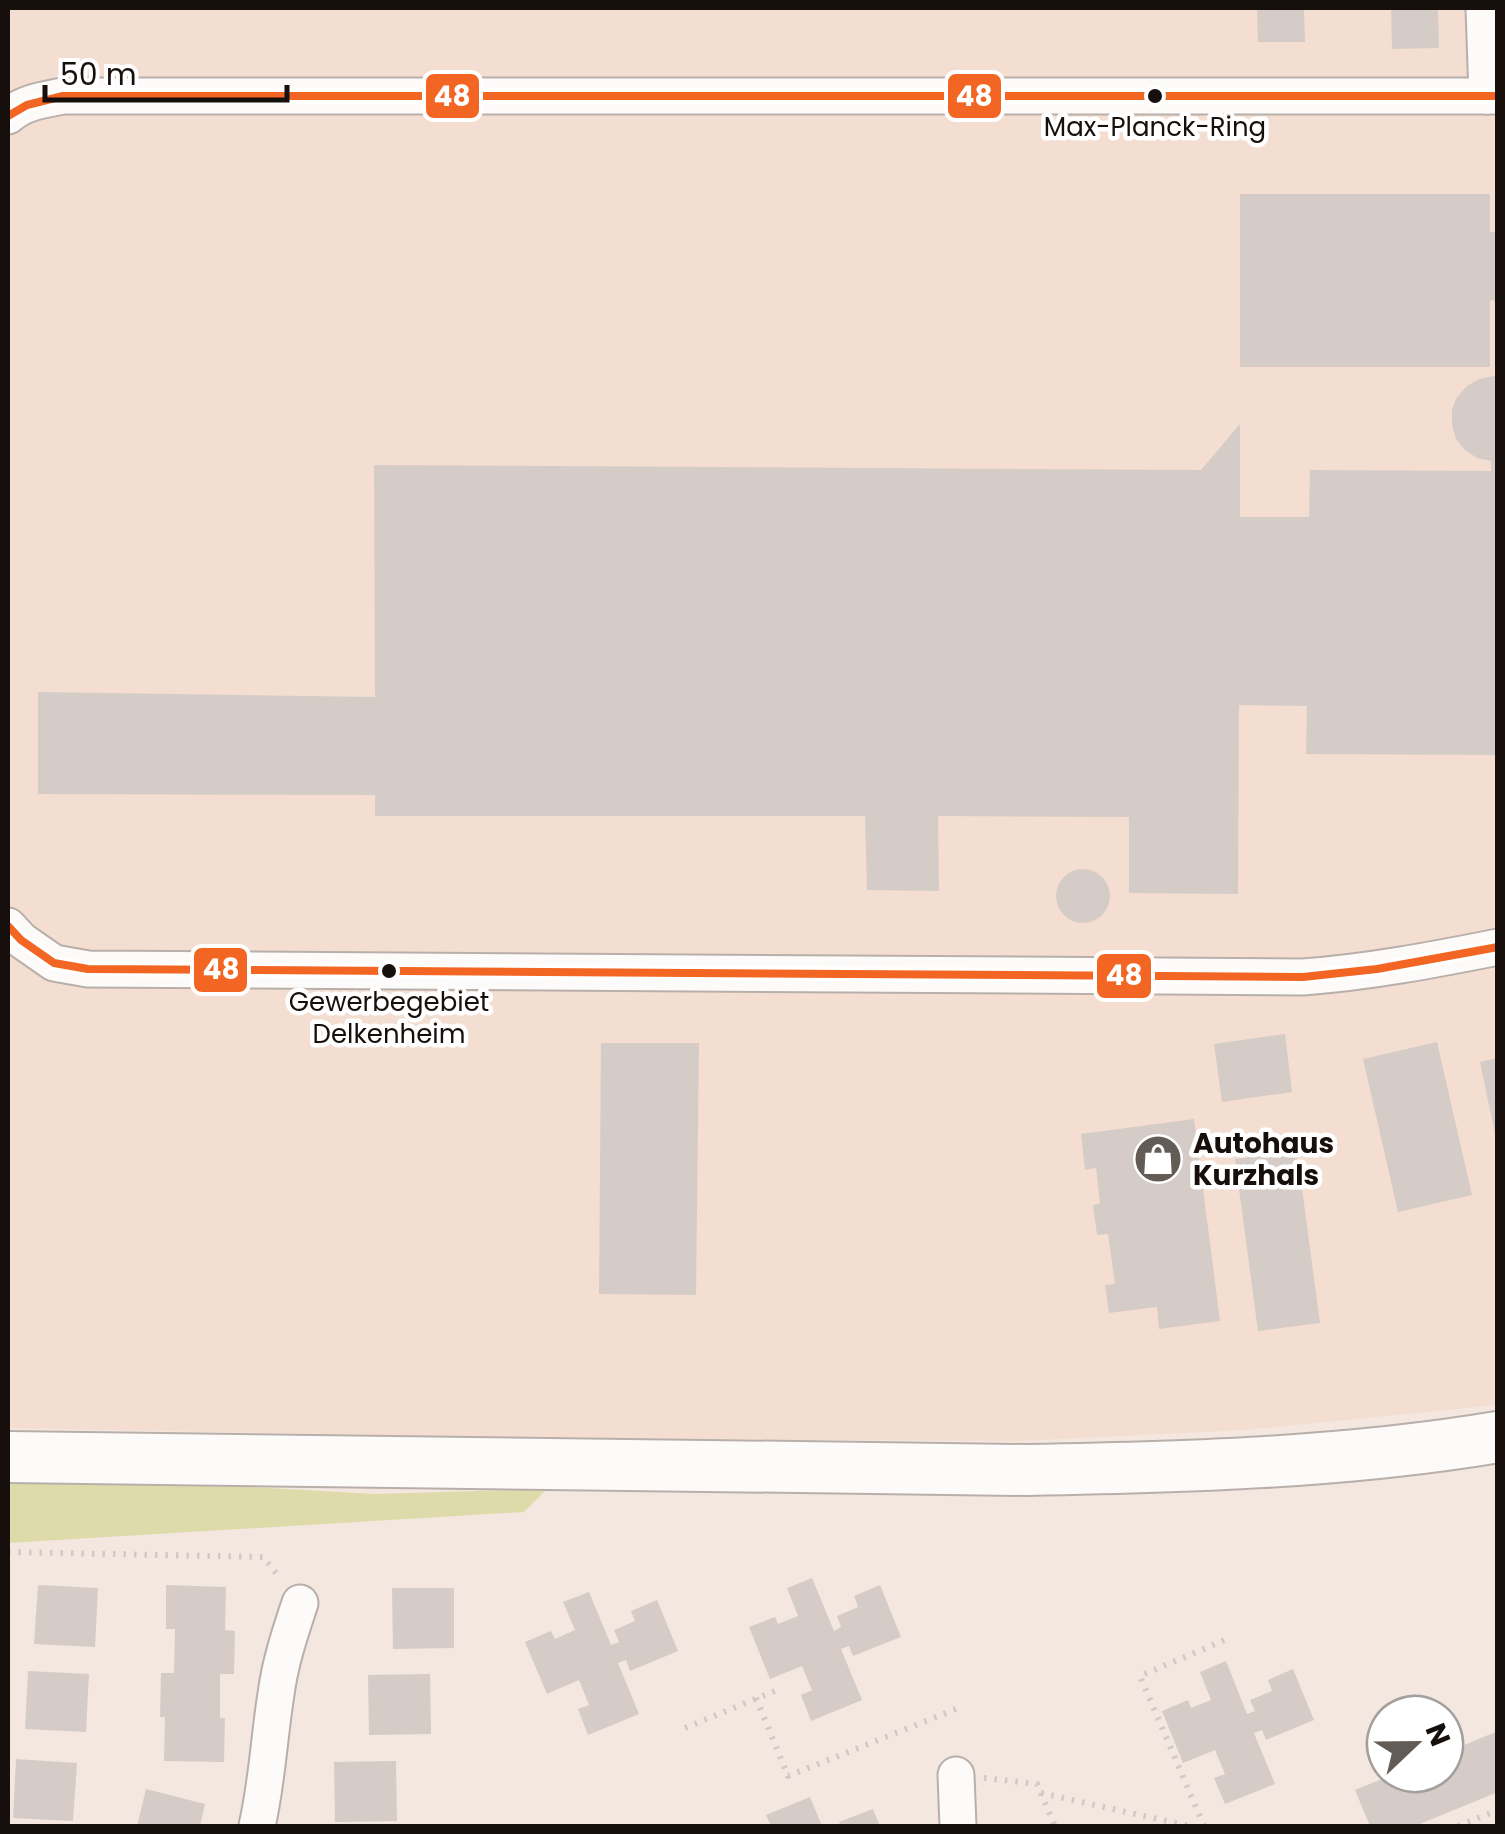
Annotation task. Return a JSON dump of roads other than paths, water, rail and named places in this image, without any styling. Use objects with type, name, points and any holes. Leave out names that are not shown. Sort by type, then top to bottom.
[{"type":"main road","points":[[8,1457],[1027,1470],[1271,1462],[1498,1436]]},
{"type":"street","points":[[8,116],[34,101],[63,96],[1492,96],[1484,8]]},
{"type":"street","points":[[8,926],[21,940],[54,962],[88,969],[1303,976],[1342,974],[1498,948]]},
{"type":"street","points":[[256,1826],[264,1795],[276,1691],[300,1603]]},
{"type":"street","points":[[956,1775],[958,1826]]},
{"type":"place","name":"Max-Planck-Ring","points":[[1155,96]]},
{"type":"place","name":"Gewerbegebiet Delkenheim","points":[[389,971]]},
{"type":"place","name":"Autohaus Kurzhals","points":[[1158,1159]]}]
